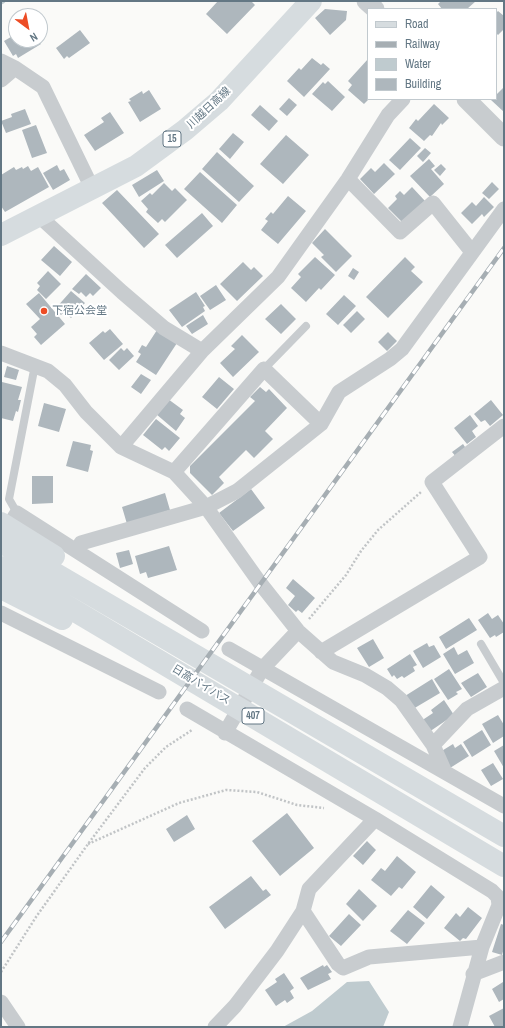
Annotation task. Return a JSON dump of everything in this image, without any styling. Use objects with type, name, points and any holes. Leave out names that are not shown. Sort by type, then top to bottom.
[{"type":"main road","name":"川越日高線","points":[[1,235],[136,166],[185,130],[219,101],[311,1]]},
{"type":"main road","name":"日高バイパス","points":[[7,525],[58,559],[180,647],[504,836]]},
{"type":"main road","name":"日高バイパス","points":[[1,567],[504,866]]},
{"type":"main road","name":"407","points":[[1,588],[63,619],[154,657]]},
{"type":"street","points":[[1,61],[15,68],[43,87],[92,188]]},
{"type":"street","points":[[1,80],[15,68]]},
{"type":"street","points":[[121,447],[202,351],[278,277],[306,234],[348,179],[388,115],[402,100]]},
{"type":"street","points":[[467,100],[504,137]]},
{"type":"street","points":[[348,179],[400,232],[433,203],[472,252]]},
{"type":"street","points":[[81,543],[206,506],[237,491],[321,424],[339,392],[402,349],[504,209]]},
{"type":"street","points":[[39,216],[122,292],[164,328],[202,351]]},
{"type":"street","points":[[1,353],[48,371],[65,385],[86,412],[121,447],[174,472],[206,506],[260,583],[298,631],[333,662],[365,675],[387,688],[401,700],[433,746],[444,770]]},
{"type":"street","points":[[174,472],[264,369],[321,424]]},
{"type":"street","points":[[321,652],[480,557],[432,482],[504,426]]},
{"type":"street","points":[[1,539],[7,525],[202,632]]},
{"type":"street","points":[[1,613],[159,692]]},
{"type":"street","points":[[226,729],[259,673],[298,631]]},
{"type":"street","points":[[229,649],[259,673],[444,770],[504,806]]},
{"type":"street","points":[[433,746],[467,709],[504,688]]},
{"type":"street","points":[[187,709],[206,721],[226,729],[375,819],[492,891],[498,897],[499,905],[473,974],[460,1027]]},
{"type":"street","points":[[489,796],[504,792]]},
{"type":"street","points":[[215,1027],[235,1006],[278,951],[303,910],[309,889],[375,819]]},
{"type":"street","points":[[303,910],[338,964],[343,968],[369,957],[482,947]]},
{"type":"street","points":[[473,974],[504,962]]},
{"type":"street","points":[[1,1002],[18,1027]]},
{"type":"lane","points":[[264,369],[306,326]]},
{"type":"lane","points":[[7,525],[9,499],[35,365]]},
{"type":"lane","points":[[481,644],[504,682]]},
{"type":"path","points":[[298,631],[329,597],[346,575],[361,550],[378,530],[432,482]]},
{"type":"path","points":[[1,972],[36,917],[145,768],[166,747],[206,721]]},
{"type":"path","points":[[88,844],[179,803],[226,790],[257,792],[297,805],[314,808],[328,809],[350,804]]},
{"type":"water","points":[[369,981],[389,1012],[383,1027],[283,1027],[312,1011],[347,982]]},
{"type":"building","points":[[218,1],[251,1],[255,5],[227,34],[206,14]]},
{"type":"building","points":[[441,1],[476,1],[468,8],[441,8],[438,4]]},
{"type":"building","points":[[325,9],[347,11],[346,20],[330,35],[315,18]]},
{"type":"building","points":[[498,11],[504,16],[504,29],[498,35],[497,34]]},
{"type":"building","points":[[80,30],[90,43],[69,58],[67,56],[64,59],[56,48]]},
{"type":"building","points":[[8,39],[8,48],[4,41]]},
{"type":"building","points":[[8,48],[34,48],[18,58],[16,54],[13,56]]},
{"type":"building","points":[[312,58],[321,65],[323,63],[330,69],[304,97],[287,81],[299,68],[301,70]]},
{"type":"building","points":[[367,60],[368,100],[364,104],[348,90],[352,85],[348,81]]},
{"type":"building","points":[[328,81],[345,97],[332,111],[312,94],[323,82],[325,84]]},
{"type":"building","points":[[504,87],[504,112],[491,100],[497,100],[497,94]]},
{"type":"building","points":[[149,90],[161,109],[140,122],[128,102],[131,101],[129,99],[142,91],[143,94]]},
{"type":"building","points":[[289,98],[297,105],[287,116],[279,109]]},
{"type":"building","points":[[434,104],[449,118],[442,125],[441,123],[432,136],[430,135],[424,141],[409,128],[416,119],[418,121]]},
{"type":"building","points":[[260,105],[278,121],[269,131],[251,115]]},
{"type":"building","points":[[25,109],[31,124],[6,133],[1,121],[12,117],[11,114]]},
{"type":"building","points":[[110,112],[124,133],[95,151],[84,135],[104,122],[101,118]]},
{"type":"building","points":[[36,125],[47,153],[32,158],[22,130]]},
{"type":"building","points":[[233,133],[244,142],[230,159],[219,149]]},
{"type":"building","points":[[286,135],[309,155],[283,184],[260,164]]},
{"type":"building","points":[[410,138],[421,148],[400,170],[389,160]]},
{"type":"building","points":[[425,148],[431,153],[423,162],[417,156]]},
{"type":"building","points":[[217,152],[254,186],[239,202],[202,169]]},
{"type":"building","points":[[429,159],[435,166],[431,169],[444,184],[430,197],[410,176]]},
{"type":"building","points":[[384,163],[395,174],[374,194],[360,179],[371,168],[375,172]]},
{"type":"building","points":[[441,164],[446,169],[440,176],[434,170]]},
{"type":"building","points":[[57,165],[60,171],[64,169],[70,180],[53,190],[43,173]]},
{"type":"building","points":[[28,166],[31,171],[38,167],[49,187],[5,212],[1,206],[1,175],[14,167],[16,170],[22,167],[23,169]]},
{"type":"building","points":[[157,170],[164,181],[139,197],[132,185]]},
{"type":"building","points":[[200,172],[237,205],[222,223],[184,189]]},
{"type":"building","points":[[492,182],[499,189],[489,199],[482,193]]},
{"type":"building","points":[[164,183],[172,191],[175,188],[187,200],[165,222],[162,219],[158,223],[146,212],[148,209],[141,201],[150,193],[152,195]]},
{"type":"building","points":[[412,187],[425,201],[403,223],[388,208],[397,199],[395,196],[400,191],[404,195]]},
{"type":"building","points":[[117,190],[159,234],[144,248],[102,203]]},
{"type":"building","points":[[288,196],[306,211],[278,244],[261,230],[268,221],[265,219],[271,212],[273,214]]},
{"type":"building","points":[[484,197],[494,207],[484,217],[482,214],[472,224],[461,213],[472,202],[476,206]]},
{"type":"building","points":[[202,213],[213,226],[177,258],[165,245]]},
{"type":"building","points":[[325,229],[352,256],[336,272],[321,257],[324,255],[312,243]]},
{"type":"building","points":[[54,246],[72,262],[60,276],[41,260]]},
{"type":"building","points":[[315,257],[335,275],[321,290],[319,288],[306,302],[291,288],[301,277],[298,274]]},
{"type":"building","points":[[405,257],[415,267],[411,271],[423,282],[388,318],[366,297]]},
{"type":"building","points":[[243,262],[251,270],[254,267],[263,276],[237,301],[220,284]]},
{"type":"building","points":[[353,268],[359,272],[354,280],[348,276]]},
{"type":"building","points":[[48,271],[61,284],[46,299],[37,290],[40,286],[37,283]]},
{"type":"building","points":[[86,274],[101,288],[93,296],[90,293],[86,297],[81,292],[79,294],[72,289]]},
{"type":"building","points":[[216,285],[226,300],[210,310],[200,296]]},
{"type":"building","points":[[71,291],[85,303],[71,318],[64,312],[61,315],[55,309]]},
{"type":"building","points":[[196,292],[205,306],[203,307],[205,311],[182,327],[169,310]]},
{"type":"building","name":"下宿公会堂","points":[[39,293],[65,324],[41,345],[34,337],[37,334],[31,327],[40,319],[26,304]]},
{"type":"building","points":[[344,295],[356,306],[338,325],[326,314]]},
{"type":"building","points":[[281,304],[296,319],[281,334],[265,319]]},
{"type":"building","points":[[357,311],[365,319],[351,333],[343,325]]},
{"type":"building","points":[[203,315],[208,324],[192,334],[186,326]]},
{"type":"building","points":[[110,329],[123,344],[104,360],[89,343],[103,331],[105,333]]},
{"type":"building","points":[[157,330],[177,343],[156,375],[136,362],[141,354],[138,352],[142,345],[146,347]]},
{"type":"building","points":[[388,332],[397,341],[387,351],[378,342]]},
{"type":"building","points":[[242,335],[259,352],[233,377],[220,363],[235,349],[231,346]]},
{"type":"building","points":[[121,348],[124,351],[127,348],[134,356],[119,370],[109,360]]},
{"type":"building","points":[[7,366],[19,370],[16,380],[4,377]]},
{"type":"building","points":[[141,374],[151,380],[141,394],[131,387]]},
{"type":"building","points":[[219,377],[234,389],[217,409],[202,397]]},
{"type":"building","points":[[2,382],[22,387],[18,400],[21,400],[18,412],[16,411],[13,421],[1,418]]},
{"type":"building","points":[[260,387],[266,392],[269,389],[287,408],[265,431],[273,439],[254,458],[246,450],[219,477],[224,483],[212,495],[190,473],[190,466],[255,401],[250,397]]},
{"type":"building","points":[[168,399],[183,410],[180,414],[185,418],[176,431],[156,414]]},
{"type":"building","points":[[491,400],[503,415],[490,426],[485,420],[481,422],[474,414]]},
{"type":"building","points":[[44,403],[66,409],[59,432],[38,426]]},
{"type":"building","points":[[470,415],[478,426],[472,431],[476,437],[467,444],[454,428]]},
{"type":"building","points":[[156,419],[180,438],[169,451],[165,447],[162,450],[143,435]]},
{"type":"building","points":[[73,441],[91,445],[90,450],[93,451],[88,472],[66,466]]},
{"type":"building","points":[[463,444],[467,450],[457,458],[452,452]]},
{"type":"building","points":[[32,476],[53,476],[53,503],[32,504]]},
{"type":"building","points":[[251,489],[265,508],[233,531],[219,513]]},
{"type":"building","points":[[165,493],[170,510],[127,524],[122,507]]},
{"type":"building","points":[[169,546],[177,570],[148,578],[146,572],[140,574],[135,556]]},
{"type":"building","points":[[129,550],[133,564],[120,568],[116,553]]},
{"type":"building","points":[[293,579],[315,598],[302,613],[298,610],[296,612],[288,605],[295,596],[286,588]]},
{"type":"building","points":[[488,613],[492,619],[498,615],[504,624],[504,632],[496,637],[495,635],[490,638],[478,620]]},
{"type":"building","points":[[469,618],[477,630],[446,649],[439,637]]},
{"type":"building","points":[[373,639],[384,658],[369,667],[357,648]]},
{"type":"building","points":[[427,643],[429,647],[434,645],[441,657],[423,668],[413,651]]},
{"type":"building","points":[[454,647],[458,655],[467,650],[474,663],[455,674],[443,654]]},
{"type":"building","points":[[410,654],[417,665],[413,667],[415,671],[404,678],[402,676],[397,679],[394,675],[392,677],[387,669]]},
{"type":"building","points":[[449,669],[462,689],[456,692],[458,694],[448,700],[434,679]]},
{"type":"building","points":[[478,673],[487,687],[471,697],[461,683]]},
{"type":"building","points":[[432,679],[440,693],[413,709],[405,696]]},
{"type":"building","points":[[444,700],[454,715],[429,732],[421,721],[433,713],[431,710]]},
{"type":"building","points":[[498,715],[504,725],[504,736],[493,743],[482,724]]},
{"type":"building","points":[[482,730],[491,745],[472,757],[463,742]]},
{"type":"building","points":[[453,744],[455,748],[461,744],[469,756],[450,768],[440,752]]},
{"type":"building","points":[[504,745],[504,768],[494,751]]},
{"type":"building","points":[[493,763],[503,779],[491,786],[481,770]]},
{"type":"building","points":[[287,813],[314,848],[280,876],[252,841]]},
{"type":"building","points":[[187,815],[195,829],[174,842],[166,829]]},
{"type":"building","points":[[367,841],[376,850],[363,865],[353,856]]},
{"type":"building","points":[[397,856],[416,872],[402,889],[399,887],[391,896],[371,880],[381,868],[385,871]]},
{"type":"building","points":[[251,876],[263,891],[266,889],[271,895],[225,929],[209,907]]},
{"type":"building","points":[[431,885],[445,897],[427,919],[413,907]]},
{"type":"building","points":[[359,889],[377,906],[363,921],[346,904]]},
{"type":"building","points":[[468,907],[482,918],[466,939],[463,938],[460,941],[444,928],[456,913],[460,917]]},
{"type":"building","points":[[408,910],[425,923],[407,944],[390,931]]},
{"type":"building","points":[[349,914],[361,925],[341,946],[329,936]]},
{"type":"building","points":[[501,924],[504,925],[504,948],[502,955],[492,952]]},
{"type":"building","points":[[323,965],[324,967],[327,965],[332,972],[328,974],[331,979],[308,990],[300,978]]},
{"type":"building","points":[[284,973],[294,988],[290,991],[294,998],[287,1003],[285,1000],[276,1006],[265,990],[277,982],[275,979]]},
{"type":"building","points":[[503,982],[504,999],[499,1002],[492,989]]},
{"type":"building","points":[[504,1008],[504,1027],[495,1027],[489,1016]]},
{"type":"railway","points":[[1,942],[504,248]]},
{"type":"place","name":"下宿公会堂","points":[[44,311]]}]
